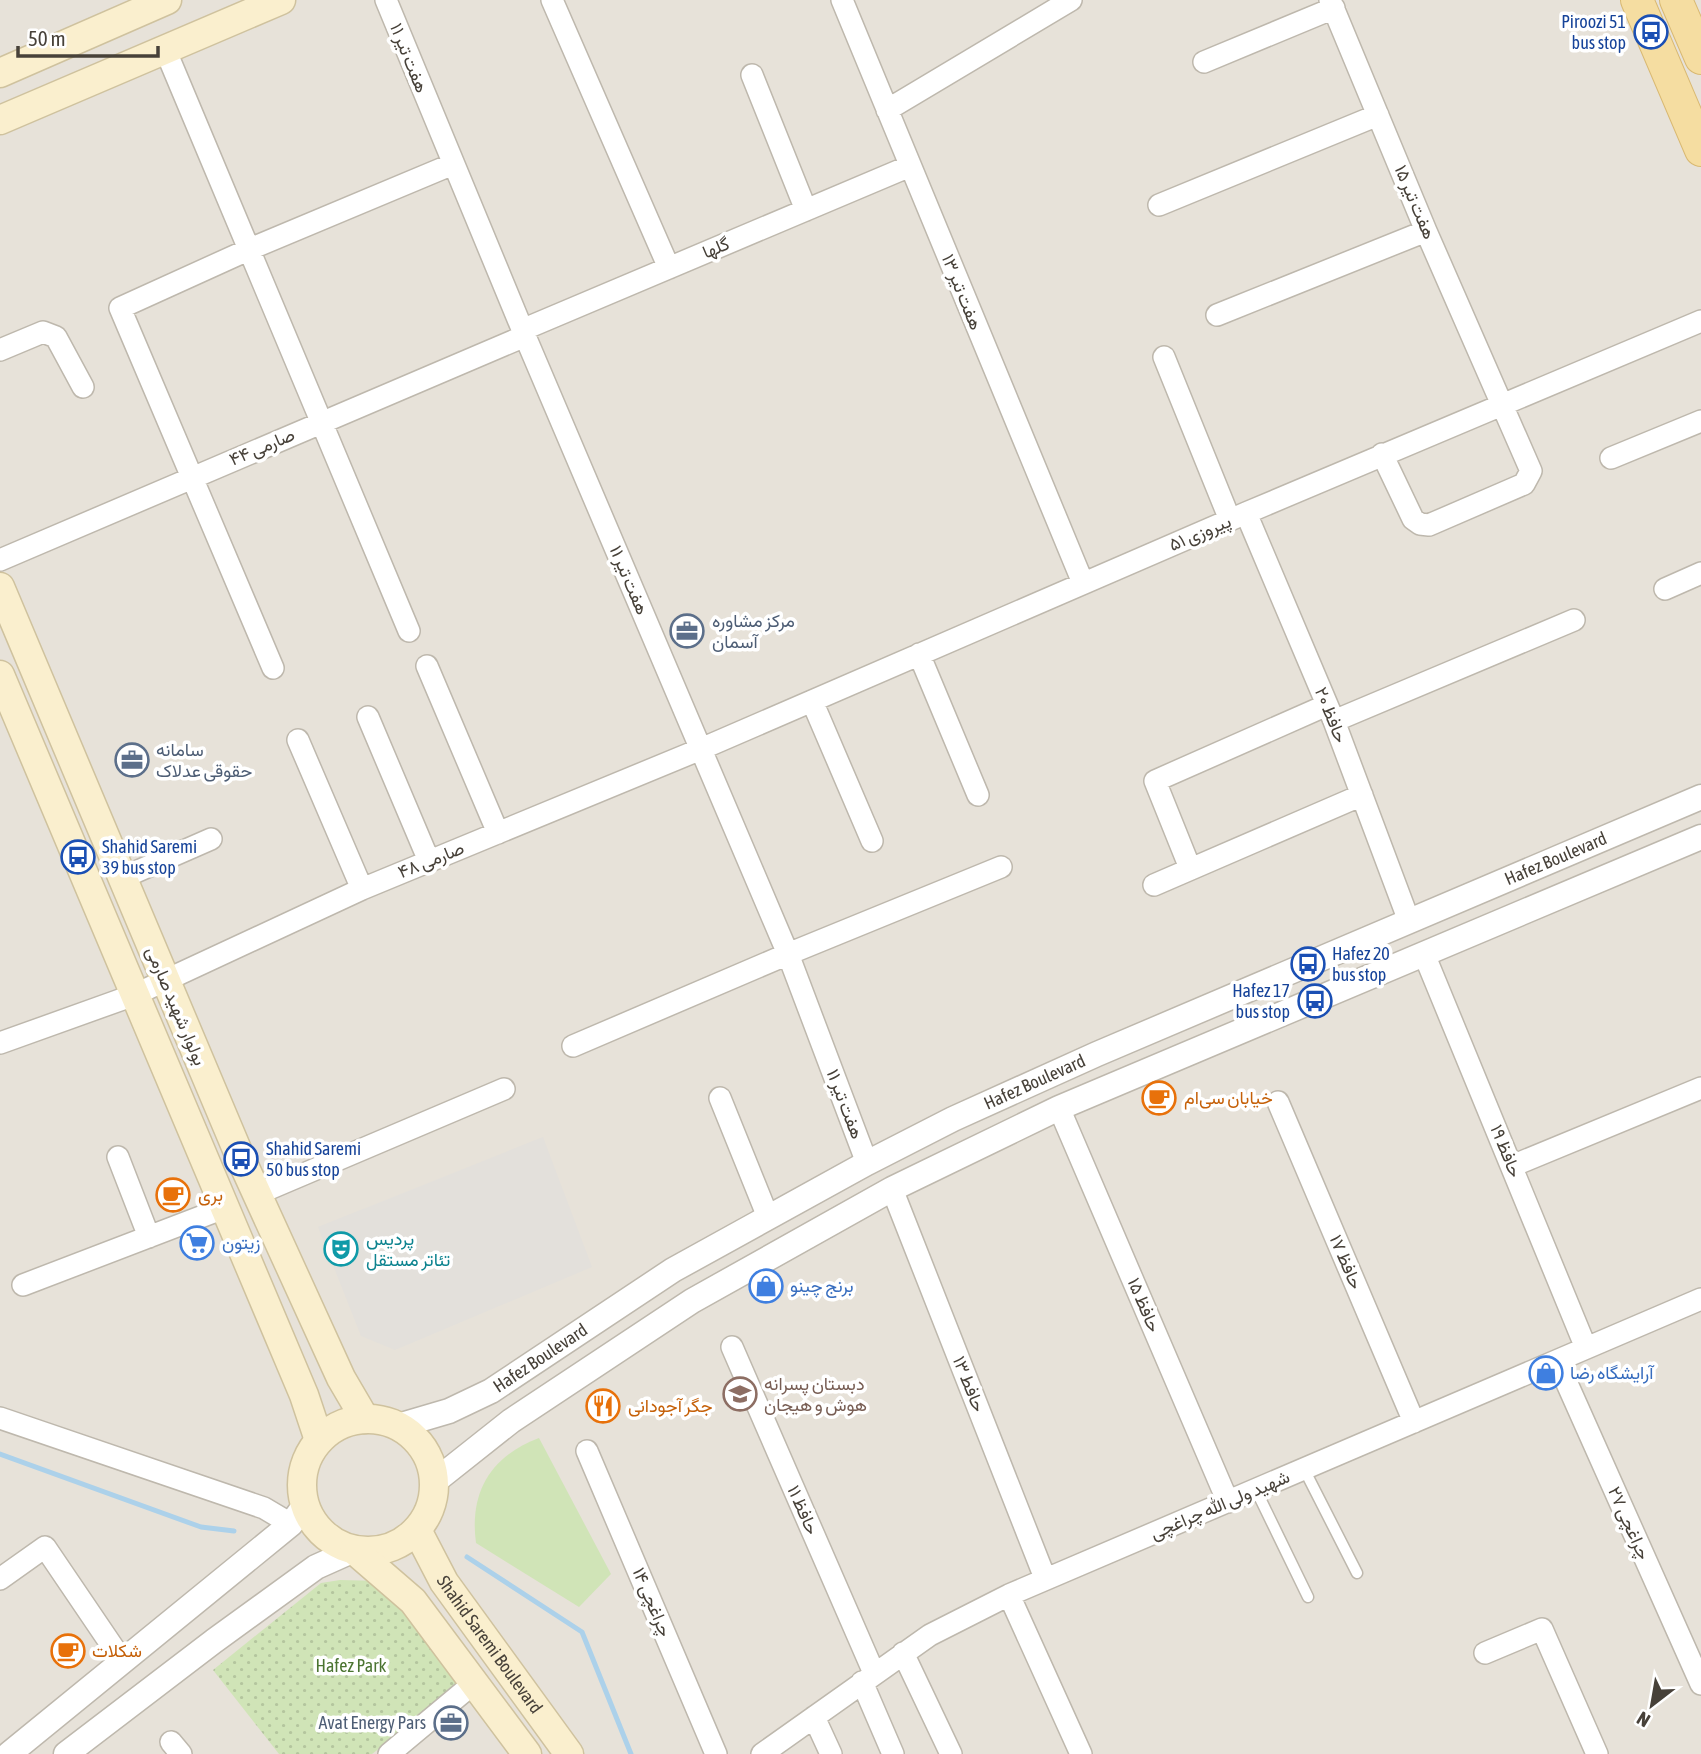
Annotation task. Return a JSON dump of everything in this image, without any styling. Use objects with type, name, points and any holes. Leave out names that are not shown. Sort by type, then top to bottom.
[{"type":"main road","points":[[0,73],[167,0]]},
{"type":"main road","points":[[0,120],[281,0]]},
{"type":"main road","points":[[1637,0],[1701,150]]},
{"type":"main road","points":[[1682,2],[1701,58]]},
{"type":"main road","points":[[44,53],[62,92]]},
{"type":"main road","name":"بولوار شهید صارمی","points":[[0,587],[257,1195],[341,1378],[365,1419]]},
{"type":"main road","name":"بولوار شهید صارمی","points":[[0,675],[304,1395],[318,1440]]},
{"type":"main road","points":[[382,1420],[398,1426],[412,1436],[424,1450],[431,1465],[434,1482],[430,1508],[417,1530],[388,1549],[371,1552],[337,1544],[323,1534],[312,1521],[298,1515],[303,1471],[309,1455],[318,1440],[332,1429],[348,1422],[382,1420]]},
{"type":"main road","name":"Shahid Saremi Boulevard","points":[[417,1530],[444,1582],[569,1754]]},
{"type":"main road","name":"Shahid Saremi Boulevard","points":[[354,1550],[413,1601],[527,1754]]},
{"type":"street","name":"هفت تیر ۱۱","points":[[386,0],[524,333],[788,954],[867,1163]]},
{"type":"street","points":[[552,0],[669,268]]},
{"type":"street","name":"هفت تیر ۱۳","points":[[842,0],[1083,583]]},
{"type":"street","points":[[887,110],[1072,0]]},
{"type":"street","points":[[1204,62],[1332,4]]},
{"type":"street","name":"هفت تیر ۱۵","points":[[1332,4],[1426,231],[1531,471],[1524,484],[1429,525],[1420,524],[1413,519],[1382,454]]},
{"type":"street","points":[[165,49],[409,631]]},
{"type":"street","points":[[752,75],[806,210]]},
{"type":"street","points":[[1159,205],[1378,115]]},
{"type":"street","points":[[273,668],[120,308],[250,249],[453,164]]},
{"type":"street","name":"گلها","points":[[524,333],[910,166]]},
{"type":"street","points":[[1217,315],[1426,231]]},
{"type":"street","name":"پیروزی ۵۱","points":[[701,749],[1382,454],[1701,321]]},
{"type":"street","points":[[0,350],[43,332],[50,334],[55,337],[83,387]]},
{"type":"street","name":"صارمی ۴۴","points":[[0,560],[524,333]]},
{"type":"street","name":"حافظ ۲۰","points":[[1164,357],[1330,713],[1409,921]]},
{"type":"street","points":[[1611,458],[1701,421]]},
{"type":"street","points":[[1665,589],[1701,573]]},
{"type":"street","points":[[1190,868],[1155,781],[1574,620]]},
{"type":"street","points":[[919,654],[978,795]]},
{"type":"street","points":[[427,666],[498,833]]},
{"type":"street","points":[[812,701],[872,841]]},
{"type":"street","points":[[368,717],[429,861]]},
{"type":"street","points":[[299,740],[362,889]]},
{"type":"street","name":"صارمی ۴۸","points":[[0,1043],[134,995],[362,889],[701,749]]},
{"type":"street","points":[[1154,885],[1362,795]]},
{"type":"street","name":"Hafez Boulevard","points":[[398,1426],[449,1410],[491,1391],[673,1270],[867,1163],[1041,1078],[1701,797]]},
{"type":"street","name":"Hafez Boulevard","points":[[434,1482],[511,1421],[692,1301],[892,1189],[1059,1108],[1701,837]]},
{"type":"street","points":[[122,878],[211,839]]},
{"type":"street","points":[[573,1046],[1001,867]]},
{"type":"street","name":"حافظ ۱۹","points":[[1424,954],[1586,1348]]},
{"type":"street","points":[[1512,1166],[1701,1088]]},
{"type":"street","points":[[257,1195],[504,1089]]},
{"type":"street","points":[[720,1098],[768,1217]]},
{"type":"street","name":"حافظ ۱۷","points":[[1278,1102],[1414,1422]]},
{"type":"street","name":"حافظ ۱۵","points":[[1059,1108],[1228,1502]]},
{"type":"street","points":[[118,1157],[149,1237]]},
{"type":"street","name":"حافط ۱۳","points":[[892,1189],[1045,1578]]},
{"type":"street","points":[[23,1285],[224,1208]]},
{"type":"street","name":"شهید ولی الله چراغچی","points":[[765,1753],[930,1635],[1009,1595],[1701,1299]]},
{"type":"street","name":"حافظ ۱۱","points":[[732,1347],[868,1677],[893,1754]]},
{"type":"street","name":"چراغچی ۲۷","points":[[1557,1361],[1701,1684]]},
{"type":"street","points":[[0,1418],[264,1508],[298,1515]]},
{"type":"street","name":"چراغچی ۱۴","points":[[587,1451],[716,1754]]},
{"type":"street","points":[[9,1754],[298,1515]]},
{"type":"street","points":[[0,1579],[45,1547],[123,1662]]},
{"type":"street","points":[[66,1754],[204,1648],[316,1567],[354,1550]]},
{"type":"street","points":[[1009,1595],[1081,1754]]},
{"type":"street","points":[[1485,1653],[1542,1629],[1597,1754]]},
{"type":"street","points":[[903,1653],[951,1754]]},
{"type":"street","points":[[389,1754],[474,1683]]},
{"type":"street","points":[[814,1717],[831,1754]]},
{"type":"lane","points":[[1304,1469],[1357,1573]]},
{"type":"lane","points":[[1256,1490],[1308,1597]]},
{"type":"shaded area","points":[[0,0],[1701,0],[1701,1754],[0,1754]]},
{"type":"shaded area","points":[[543,1137],[592,1267],[395,1350],[361,1336],[318,1227]]},
{"type":"green space","points":[[539,1438],[611,1574],[579,1607],[476,1543],[476,1508],[487,1478],[508,1455]]},
{"type":"green space","name":"Hafez Park","points":[[340,1580],[382,1581],[459,1683],[447,1696],[372,1754],[279,1754],[213,1670],[321,1583]]},
{"type":"waterway","points":[[0,1454],[201,1527],[234,1531]]},
{"type":"waterway","points":[[467,1557],[582,1632],[631,1754]]},
{"type":"place","name":"Piroozi 51 bus stop","points":[[1651,32]]},
{"type":"place","name":"مرکز مشاوره آسمان","points":[[687,631]]},
{"type":"place","name":"سامانه حقوقی عدلاک","points":[[132,760]]},
{"type":"place","name":"Shahid Saremi 39 bus stop","points":[[78,857]]},
{"type":"place","name":"Hafez 20 bus stop","points":[[1308,964]]},
{"type":"place","name":"Hafez 17 bus stop","points":[[1315,1001]]},
{"type":"place","name":"خیابان سی‌ام","points":[[1159,1098]]},
{"type":"place","name":"Shahid Saremi 50 bus stop","points":[[241,1159]]},
{"type":"place","name":"بری","points":[[173,1195]]},
{"type":"place","name":"زیتون","points":[[197,1243]]},
{"type":"place","name":"پردیس تئاتر مستقل","points":[[341,1249]]},
{"type":"place","name":"برنج چینو","points":[[766,1286]]},
{"type":"place","name":"آرایشگاه رضا","points":[[1546,1373]]},
{"type":"place","name":"دبستان پسرانه هوش و هیجان","points":[[740,1394]]},
{"type":"place","name":"جگر آجودانی","points":[[603,1406]]},
{"type":"place","name":"شکلات","points":[[68,1651]]},
{"type":"place","name":"Avat Energy Pars","points":[[451,1723]]}]
